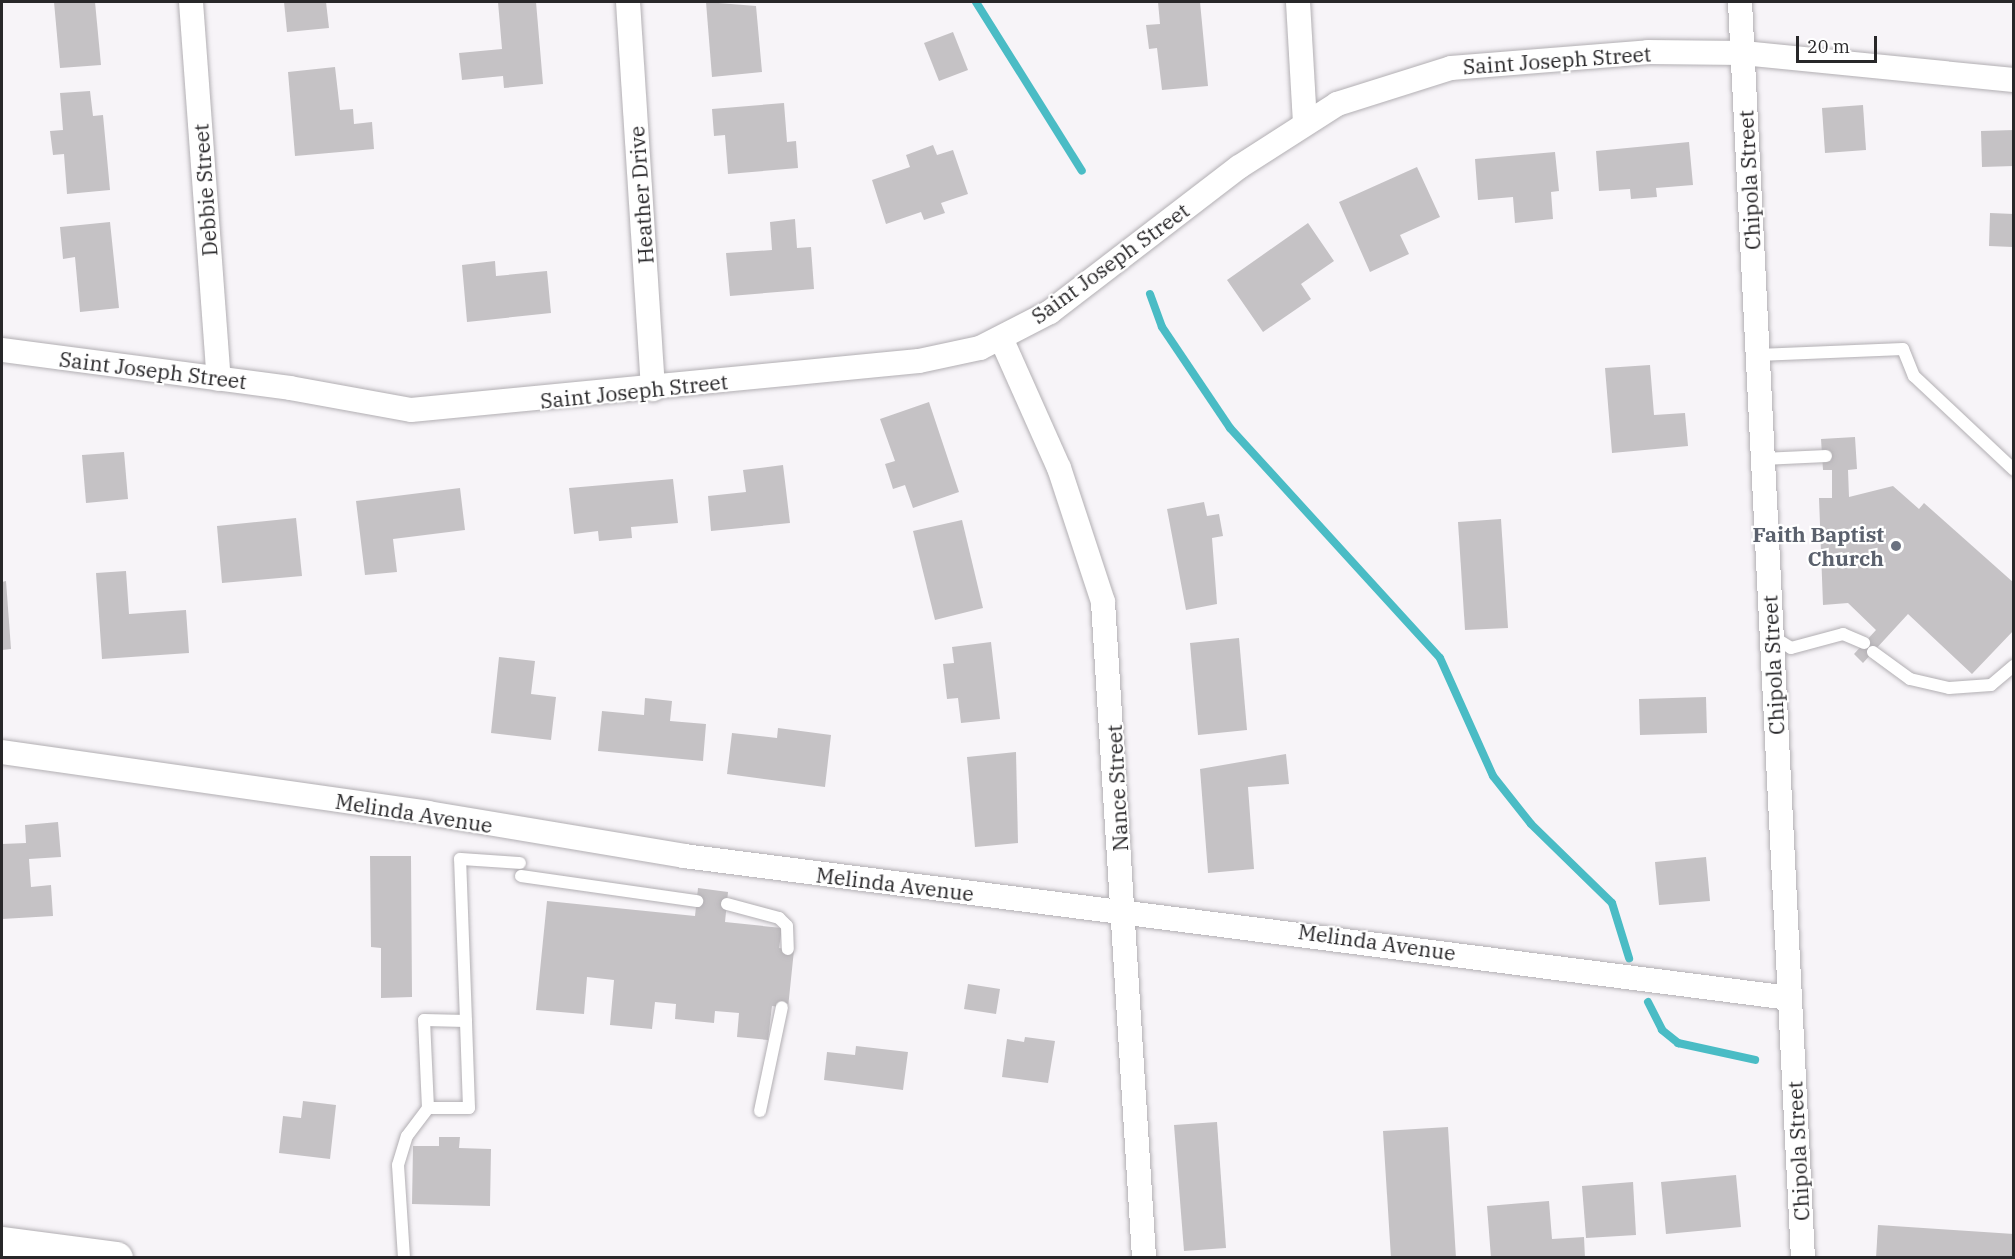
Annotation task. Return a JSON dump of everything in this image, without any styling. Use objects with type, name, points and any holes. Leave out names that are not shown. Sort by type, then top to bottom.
[{"type":"main road","points":[[2,1243],[116,1257]]},
{"type":"street","name":"Debbie Street","points":[[191,2],[219,379]]},
{"type":"street","name":"Heather Drive","points":[[628,2],[653,389]]},
{"type":"street","points":[[1298,2],[1305,122]]},
{"type":"street","name":"Chipola Street","points":[[1740,2],[1803,1257]]},
{"type":"street","name":"Saint Joseph Street","points":[[2,350],[219,379],[411,410],[653,389],[919,361],[1001,338],[1050,312],[1305,122],[1380,87],[1451,68],[1648,52],[1743,53],[2013,80]]},
{"type":"street","name":"Nance Street","points":[[1001,338],[1059,468],[1103,602],[1144,1257]]},
{"type":"street","name":"Melinda Avenue","points":[[2,752],[428,813],[684,856],[1790,998]]},
{"type":"lane","points":[[1758,355],[1903,349],[1914,376],[2013,471]]},
{"type":"lane","points":[[1763,459],[1826,456]]},
{"type":"lane","points":[[1772,636],[1791,648],[1844,634],[1869,647],[1910,679],[1949,688],[1991,685],[2013,666]]},
{"type":"lane","points":[[428,1108],[469,1108],[460,859],[697,901]]},
{"type":"lane","points":[[727,904],[779,918],[787,926],[788,949]]},
{"type":"lane","points":[[760,1111],[782,1007]]},
{"type":"lane","points":[[404,1257],[398,1165],[406,1136],[428,1108],[424,1020],[466,1022]]},
{"type":"building","points":[[54,2],[95,2],[101,65],[60,68]]},
{"type":"building","points":[[284,2],[326,2],[329,28],[287,32]]},
{"type":"building","points":[[498,2],[536,2],[543,84],[504,88],[503,76],[462,80],[459,53],[502,49]]},
{"type":"building","points":[[706,2],[756,6],[762,72],[712,77]]},
{"type":"building","points":[[1158,2],[1200,2],[1208,86],[1162,90],[1157,48],[1149,49],[1146,25],[1160,24]]},
{"type":"building","points":[[953,32],[968,70],[939,81],[924,43]]},
{"type":"building","points":[[335,67],[340,110],[353,109],[354,124],[372,122],[374,149],[295,156],[288,72]]},
{"type":"building","points":[[90,91],[93,116],[103,115],[110,190],[67,194],[64,154],[53,155],[50,131],[63,130],[60,93]]},
{"type":"building","points":[[784,103],[787,142],[796,141],[798,168],[728,174],[725,135],[714,136],[712,109]]},
{"type":"building","points":[[1863,105],[1866,150],[1825,153],[1822,108]]},
{"type":"building","points":[[2014,130],[2014,166],[1982,167],[1981,131]]},
{"type":"building","points":[[1689,142],[1693,185],[1656,188],[1657,197],[1631,199],[1630,189],[1599,191],[1596,151]]},
{"type":"building","points":[[933,145],[937,155],[953,150],[968,194],[941,203],[945,213],[924,220],[921,212],[886,224],[872,180],[910,167],[906,155]]},
{"type":"building","points":[[1555,152],[1559,191],[1551,192],[1553,219],[1515,223],[1513,197],[1478,200],[1475,159]]},
{"type":"building","points":[[1417,167],[1440,217],[1400,235],[1409,254],[1370,272],[1339,202]]},
{"type":"building","points":[[1990,213],[2014,214],[2013,247],[1989,246]]},
{"type":"building","points":[[795,219],[797,248],[811,247],[814,289],[730,296],[726,253],[772,250],[770,222]]},
{"type":"building","points":[[110,222],[119,308],[80,312],[75,257],[63,259],[60,227]]},
{"type":"building","points":[[1308,223],[1334,261],[1301,284],[1311,299],[1263,332],[1227,280]]},
{"type":"building","points":[[495,261],[496,276],[547,271],[551,313],[467,322],[462,265]]},
{"type":"building","points":[[1650,365],[1654,415],[1685,413],[1688,446],[1612,453],[1605,368]]},
{"type":"building","points":[[929,402],[959,492],[913,508],[905,485],[893,489],[885,464],[895,461],[880,419]]},
{"type":"building","name":"Faith Baptist Church","points":[[1855,437],[1857,469],[1848,470],[1849,497],[1893,486],[1919,509],[1924,503],[2014,583],[2014,630],[1972,674],[1908,614],[1863,663],[1854,654],[1876,630],[1848,603],[1823,605],[1819,498],[1832,498],[1832,470],[1823,470],[1821,439]]},
{"type":"building","points":[[124,452],[128,499],[86,503],[82,455]]},
{"type":"building","points":[[783,465],[790,523],[711,531],[708,496],[746,492],[743,470]]},
{"type":"building","points":[[673,479],[678,523],[631,527],[632,538],[599,541],[598,531],[574,534],[569,488]]},
{"type":"building","points":[[460,488],[465,530],[393,539],[397,572],[365,575],[356,501]]},
{"type":"building","points":[[1204,502],[1207,516],[1219,514],[1223,536],[1212,538],[1217,604],[1186,610],[1167,509]]},
{"type":"building","points":[[296,518],[302,576],[222,583],[217,526]]},
{"type":"building","points":[[1501,519],[1508,628],[1465,630],[1458,522]]},
{"type":"building","points":[[962,520],[983,608],[935,620],[913,531]]},
{"type":"building","points":[[126,571],[129,614],[186,610],[189,653],[102,659],[96,573]]},
{"type":"building","points":[[6,581],[11,649],[2,650],[2,582]]},
{"type":"building","points":[[1239,638],[1247,730],[1198,735],[1190,643]]},
{"type":"building","points":[[991,642],[1000,719],[961,723],[958,698],[947,699],[943,664],[954,663],[952,647]]},
{"type":"building","points":[[499,657],[535,661],[531,694],[556,697],[551,740],[491,733]]},
{"type":"building","points":[[1706,697],[1707,733],[1640,735],[1639,699]]},
{"type":"building","points":[[645,698],[672,701],[670,721],[706,724],[703,761],[598,751],[602,711],[644,715]]},
{"type":"building","points":[[778,728],[831,735],[825,787],[727,774],[732,733],[777,738]]},
{"type":"building","points":[[1016,752],[1018,843],[975,847],[967,757]]},
{"type":"building","points":[[1286,754],[1289,784],[1248,787],[1254,869],[1208,873],[1200,769]]},
{"type":"building","points":[[58,822],[61,857],[29,859],[31,887],[51,885],[53,916],[2,919],[2,844],[26,843],[25,825]]},
{"type":"building","points":[[370,856],[411,856],[412,997],[381,998],[381,948],[371,947]]},
{"type":"building","points":[[1706,857],[1710,901],[1659,905],[1655,862]]},
{"type":"building","points":[[698,888],[728,892],[725,922],[782,928],[779,948],[794,950],[788,1008],[772,1006],[768,1040],[737,1037],[739,1013],[715,1011],[714,1023],[675,1019],[676,1004],[655,1002],[652,1029],[610,1025],[614,980],[587,977],[584,1014],[536,1010],[547,901],[695,916]]},
{"type":"building","points":[[968,984],[1000,989],[996,1014],[964,1009]]},
{"type":"building","points":[[1025,1037],[1055,1041],[1048,1083],[1002,1077],[1007,1039],[1024,1042]]},
{"type":"building","points":[[856,1046],[908,1052],[903,1090],[824,1080],[827,1052],[855,1055]]},
{"type":"building","points":[[303,1101],[336,1105],[330,1159],[279,1153],[283,1116],[301,1118]]},
{"type":"building","points":[[1217,1122],[1226,1248],[1184,1251],[1174,1125]]},
{"type":"building","points":[[1448,1127],[1456,1258],[1391,1258],[1383,1131]]},
{"type":"building","points":[[439,1137],[460,1137],[459,1148],[491,1149],[490,1206],[412,1204],[413,1146],[439,1146]]},
{"type":"building","points":[[1736,1175],[1741,1227],[1666,1234],[1661,1182]]},
{"type":"building","points":[[1633,1182],[1636,1235],[1586,1238],[1582,1186]]},
{"type":"building","points":[[1549,1201],[1552,1239],[1584,1237],[1585,1258],[1491,1258],[1487,1206]]},
{"type":"building","points":[[1878,1225],[2014,1234],[2014,1258],[1876,1258]]},
{"type":"waterway","points":[[976,2],[1082,171]]},
{"type":"waterway","points":[[1150,294],[1162,327],[1230,428],[1440,658],[1493,776],[1531,824],[1612,903],[1629,958]]},
{"type":"waterway","points":[[1648,1002],[1662,1030],[1678,1043],[1755,1060]]},
{"type":"place","name":"Faith Baptist Church","points":[[1896,546]]}]
